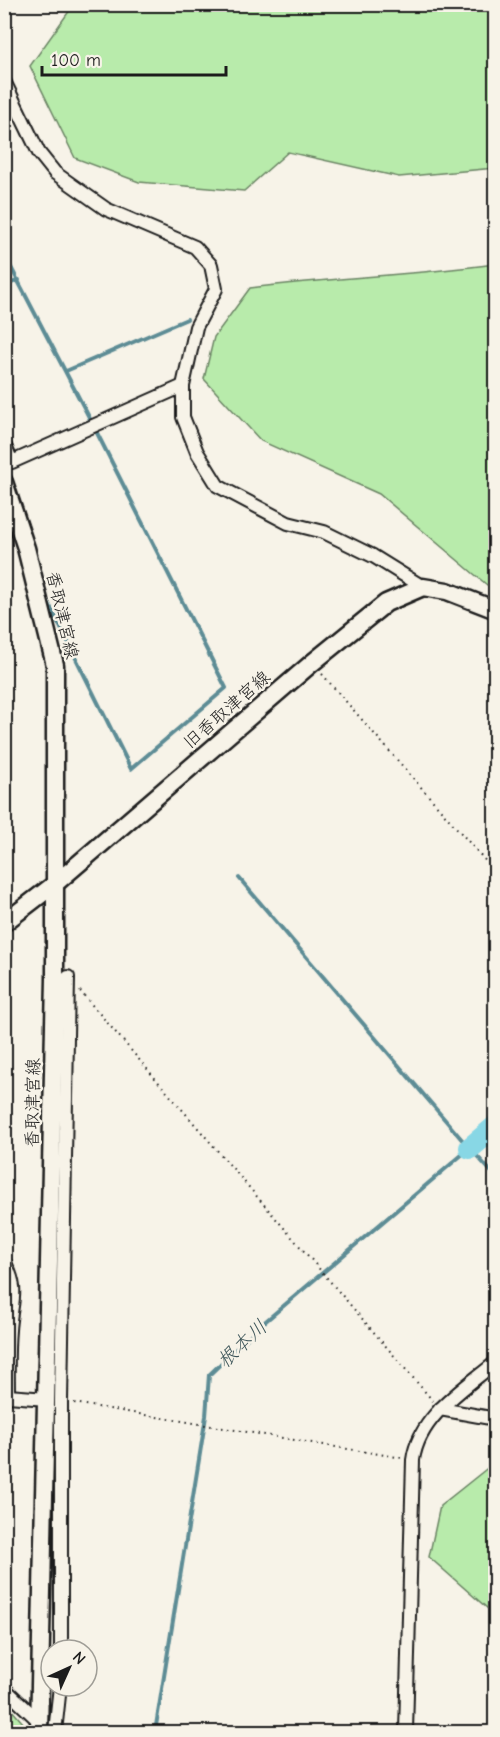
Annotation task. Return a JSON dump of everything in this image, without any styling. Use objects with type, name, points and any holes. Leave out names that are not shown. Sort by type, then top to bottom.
[{"type":"main road","name":"香取津宮線","points":[[4,482],[26,548],[55,665],[54,1400],[39,1727]]},
{"type":"main road","points":[[423,587],[447,591],[495,610]]},
{"type":"main road","name":"旧香取津宮線","points":[[4,923],[56,884],[312,663],[386,603],[423,587]]},
{"type":"street","points":[[4,81],[39,153],[55,173],[106,208],[195,247],[211,265],[216,289],[196,327],[183,386],[183,417],[197,452],[218,486],[288,524],[324,532],[373,556],[423,587]]},
{"type":"street","points":[[4,444],[12,462],[183,386]]},
{"type":"street","points":[[61,1638],[54,1400],[68,977]]},
{"type":"street","points":[[4,1261],[13,1277],[14,1300],[9,1328],[6,1398],[54,1400]]},
{"type":"street","points":[[406,1732],[415,1444],[440,1409],[495,1362]]},
{"type":"street","points":[[440,1409],[495,1419]]},
{"type":"street","points":[[4,1688],[39,1727]]},
{"type":"street","points":[[55,1732],[59,1698]]},
{"type":"path","points":[[312,663],[495,873]]},
{"type":"path","points":[[68,977],[440,1409]]},
{"type":"path","points":[[54,1400],[413,1460]]},
{"type":"green space","points":[[61,5],[495,5],[495,168],[399,177],[288,152],[244,191],[139,182],[75,158],[30,66],[70,10]]},
{"type":"green space","points":[[495,264],[496,582],[487,585],[379,494],[261,441],[204,379],[214,337],[250,288]]},
{"type":"green space","points":[[495,1462],[495,1615],[429,1557],[440,1506]]},
{"type":"green space","points":[[4,1701],[30,1731],[29,1732],[5,1732]]},
{"type":"waterway","points":[[4,254],[91,421]]},
{"type":"waterway","points":[[4,286],[19,280]]},
{"type":"waterway","points":[[66,371],[187,319]]},
{"type":"waterway","points":[[46,598],[131,769],[226,688],[95,429]]},
{"type":"waterway","points":[[239,878],[464,1142]]},
{"type":"waterway","name":"根本川","points":[[470,1148],[496,1126]]},
{"type":"waterway","name":"根本川","points":[[155,1732],[206,1416],[209,1375],[261,1325],[470,1148]]},
{"type":"waterway","points":[[477,1156],[496,1177]]}]
